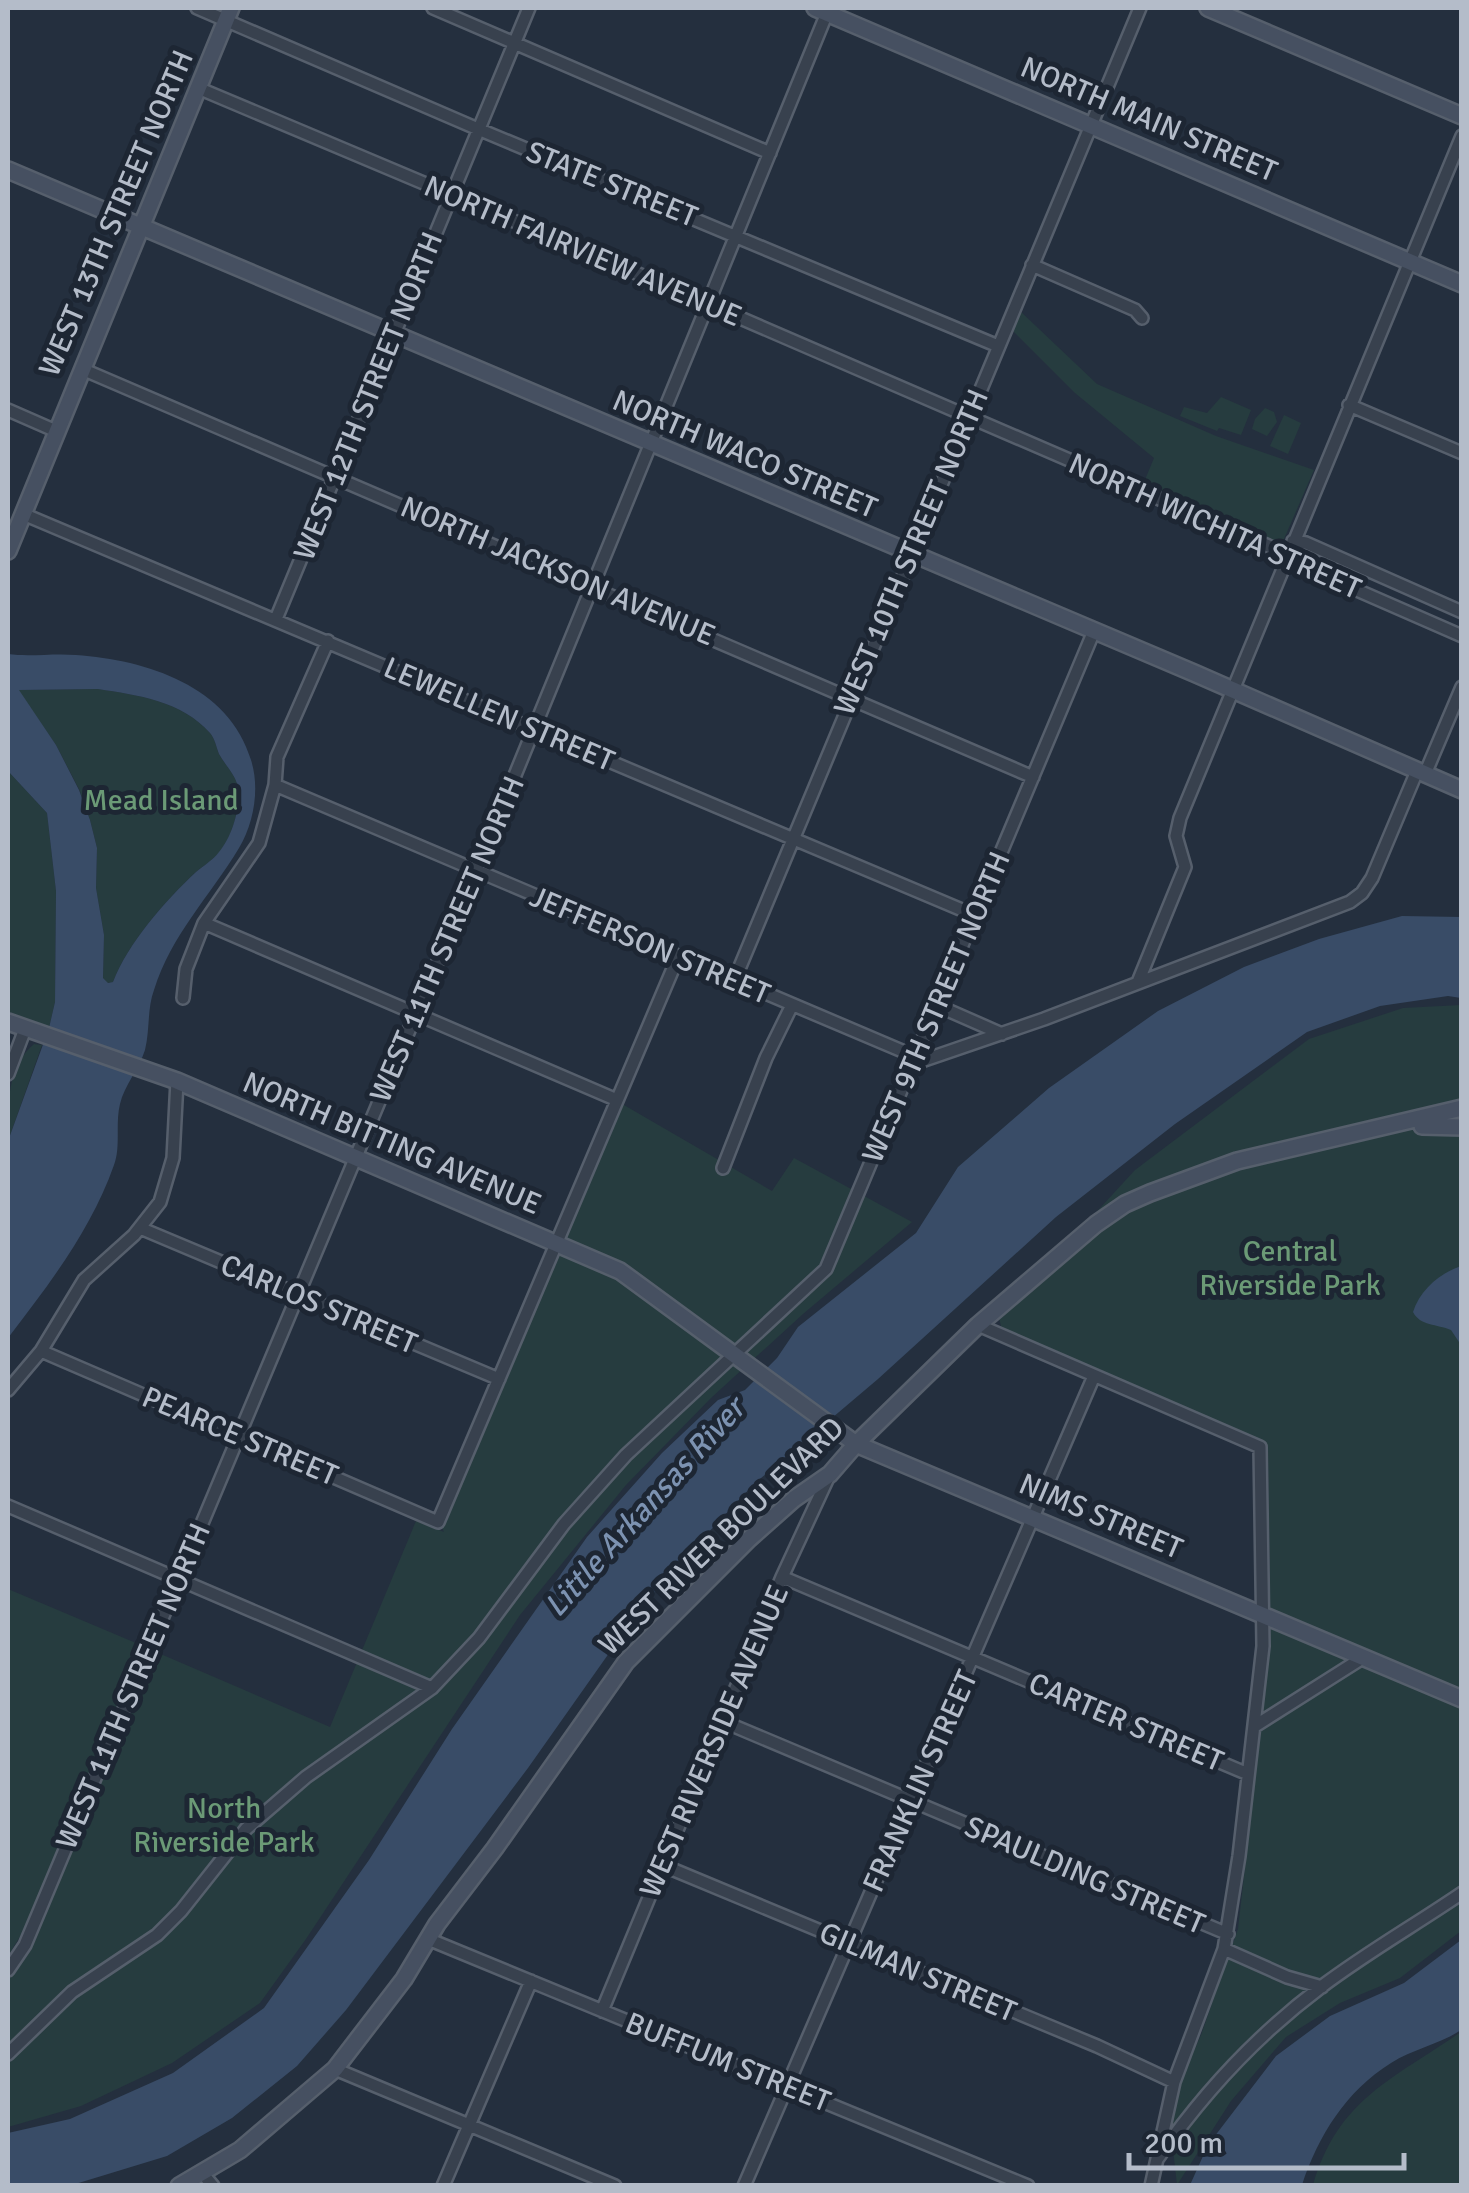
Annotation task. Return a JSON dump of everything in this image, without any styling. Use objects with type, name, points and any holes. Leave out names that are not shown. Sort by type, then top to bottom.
[{"type":"street","points":[[197,8],[229,14]]},
{"type":"street","points":[[433,8],[770,153]]},
{"type":"street","name":"WEST 12TH STREET NORTH","points":[[276,619],[529,8]]},
{"type":"street","name":"WEST 10TH STREET NORTH","points":[[734,981],[1140,8]]},
{"type":"street","points":[[1208,8],[1462,116]]},
{"type":"street","name":"NORTH MAIN STREET","points":[[824,9],[1462,284]]},
{"type":"street","name":"WEST 11TH STREET NORTH","points":[[8,1970],[24,1945],[476,870],[709,305],[824,9]]},
{"type":"street","name":"WEST 13TH STREET NORTH","points":[[8,551],[229,14]]},
{"type":"street","name":"STATE STREET","points":[[229,14],[478,129],[998,346]]},
{"type":"street","name":"NORTH FAIRVIEW AVENUE","points":[[198,88],[968,416]]},
{"type":"street","points":[[1138,982],[1185,867],[1176,836],[1180,818],[1462,136]]},
{"type":"street","name":"NORTH WACO STREET","points":[[8,170],[1231,688],[1462,790]]},
{"type":"street","points":[[1032,265],[1135,310],[1142,318]]},
{"type":"street","name":"NORTH JACKSON AVENUE","points":[[82,369],[1032,777]]},
{"type":"street","points":[[1350,405],[1462,452]]},
{"type":"street","points":[[8,410],[56,431]]},
{"type":"street","name":"NORTH WICHITA STREET","points":[[968,416],[1287,554],[1311,570],[1462,636]]},
{"type":"street","name":"LEWELLEN STREET","points":[[23,514],[974,915]]},
{"type":"street","name":"NORTH WICHITA STREET","points":[[1292,541],[1306,543],[1462,612]]},
{"type":"street","name":"WEST 9TH STREET NORTH","points":[[8,2054],[72,1992],[157,1934],[181,1911],[246,1829],[306,1777],[432,1688],[479,1638],[564,1524],[600,1483],[826,1270],[1094,631]]},
{"type":"street","points":[[183,998],[186,968],[204,924],[259,842],[275,785],[277,757],[328,641]]},
{"type":"street","points":[[912,1061],[1002,1034],[1341,908],[1364,891],[1372,878],[1462,687]]},
{"type":"street","name":"JEFFERSON STREET","points":[[275,785],[792,1005],[912,1061]]},
{"type":"street","points":[[204,924],[618,1100]]},
{"type":"street","points":[[499,1379],[678,957]]},
{"type":"street","points":[[723,1168],[766,1058],[792,1005]]},
{"type":"street","points":[[936,1005],[1002,1034]]},
{"type":"street","name":"NORTH BITTING AVENUE","points":[[8,1022],[177,1080],[620,1271],[736,1353]]},
{"type":"street","points":[[8,1074],[25,1029]]},
{"type":"street","points":[[8,1390],[42,1351],[84,1280],[140,1228],[160,1202],[169,1178],[177,1080]]},
{"type":"street","name":"WEST RIVER BOULEVARD","points":[[179,2186],[208,2179],[335,2070],[404,1979],[428,1938],[614,1675],[749,1540],[794,1499],[830,1474],[978,1326],[1096,1224],[1125,1204],[1237,1161],[1462,1108]]},
{"type":"street","name":"WEST RIVER BOULEVARD","points":[[1383,1128],[1436,1124],[1462,1127]]},
{"type":"street","name":"CARLOS STREET","points":[[140,1228],[499,1379]]},
{"type":"street","points":[[978,1326],[1260,1448],[1264,1615],[1255,1726],[1228,1934],[1174,2082],[1151,2186]]},
{"type":"street","name":"PEARCE STREET","points":[[42,1351],[438,1522],[499,1379]]},
{"type":"street","name":"NIMS STREET","points":[[736,1353],[856,1444],[1462,1699]]},
{"type":"street","name":"FRANKLIN STREET","points":[[744,2186],[1094,1376]]},
{"type":"street","name":"WEST RIVERSIDE AVENUE","points":[[602,2010],[782,1578],[830,1474]]},
{"type":"street","points":[[8,1506],[432,1688]]},
{"type":"street","name":"CARTER STREET","points":[[782,1578],[1248,1774]]},
{"type":"street","points":[[1255,1726],[1364,1657]]},
{"type":"street","name":"SPAULDING STREET","points":[[722,1721],[1228,1934]]},
{"type":"street","name":"GILMAN STREET","points":[[662,1866],[1097,2046],[1174,2082]]},
{"type":"street","points":[[1156,2161],[1220,2078],[1252,2045],[1322,1987],[1462,1894]]},
{"type":"street","name":"BUFFUM STREET","points":[[428,1938],[1028,2186]]},
{"type":"street","points":[[1224,1948],[1322,1987]]},
{"type":"street","points":[[443,2186],[531,1981]]},
{"type":"street","points":[[335,2070],[616,2186]]},
{"type":"green space","points":[[1019,310],[1097,384],[1216,436],[1314,470],[1284,539],[1276,544],[1142,487],[1154,458],[1075,393],[1011,329]]},
{"type":"green space","points":[[1221,397],[1251,410],[1241,435],[1219,428],[1217,431],[1180,416],[1184,407],[1207,413]]},
{"type":"green space","points":[[1265,408],[1274,412],[1277,422],[1267,436],[1252,429]]},
{"type":"green space","points":[[1284,415],[1301,423],[1288,454],[1270,446]]},
{"type":"green space","name":"Mead Island","points":[[98,689],[158,701],[199,722],[210,733],[235,778],[239,795],[228,839],[217,856],[160,909],[128,952],[113,982],[107,983],[103,978],[104,935],[96,888],[97,848],[90,820],[56,745],[18,690]]},
{"type":"green space","points":[[8,771],[47,813],[56,891],[55,1002],[49,1028],[8,1014]]},
{"type":"green space","name":"Central Riverside Park","points":[[1461,1005],[1461,1931],[1400,1978],[1340,2003],[1286,2037],[1231,2101],[1177,2185],[1170,2122],[1180,2082],[1238,1929],[1265,1691],[1270,1593],[1268,1447],[1003,1334],[999,1318],[1135,1170],[1309,1039],[1403,1008]]},
{"type":"green space","points":[[34,1044],[42,1045],[8,1141],[13,1076]]},
{"type":"green space","name":"North Riverside Park","points":[[617,1101],[772,1191],[794,1158],[912,1222],[711,1398],[626,1485],[520,1615],[260,2003],[172,2063],[81,2106],[8,2127],[8,1978],[29,1949],[156,1652],[330,1727],[416,1521],[444,1532],[440,1523]]},
{"type":"green space","points":[[8,1589],[143,1646],[24,1930],[8,1956]]},
{"type":"green space","points":[[1461,2032],[1461,2185],[1313,2185],[1337,2131],[1353,2111],[1391,2078]]},
{"type":"water","points":[[8,654],[76,655],[157,671],[205,696],[240,734],[254,771],[255,794],[252,817],[239,848],[161,970],[152,997],[145,1050],[120,1104],[116,1158],[105,1189],[68,1255],[8,1338],[8,1141],[55,1002],[56,891],[47,813],[8,771]],"holes":[[[98,689],[158,701],[199,722],[213,738],[237,782],[239,795],[224,846],[160,909],[128,952],[113,982],[108,983],[103,978],[97,848],[90,820],[56,745],[19,690]]]},
{"type":"water","name":"Little Arkansas River","points":[[1402,916],[1461,917],[1461,998],[1448,996],[1380,1006],[1307,1032],[1175,1124],[1056,1217],[878,1379],[754,1484],[673,1570],[631,1622],[528,1768],[346,2010],[297,2066],[232,2118],[167,2156],[72,2185],[8,2185],[8,2133],[70,2119],[173,2073],[264,2008],[587,1537],[662,1453],[718,1400],[745,1390],[777,1358],[798,1327],[916,1233],[958,1167],[1049,1088],[1158,1011],[1244,967],[1319,939]]},
{"type":"water","points":[[1462,1266],[1461,1345],[1451,1330],[1424,1322],[1413,1312],[1432,1283]]},
{"type":"water","points":[[1461,1940],[1461,2030],[1399,2058],[1360,2087],[1325,2132],[1302,2185],[1190,2185],[1208,2145],[1276,2056],[1330,2016],[1404,1983]]}]
